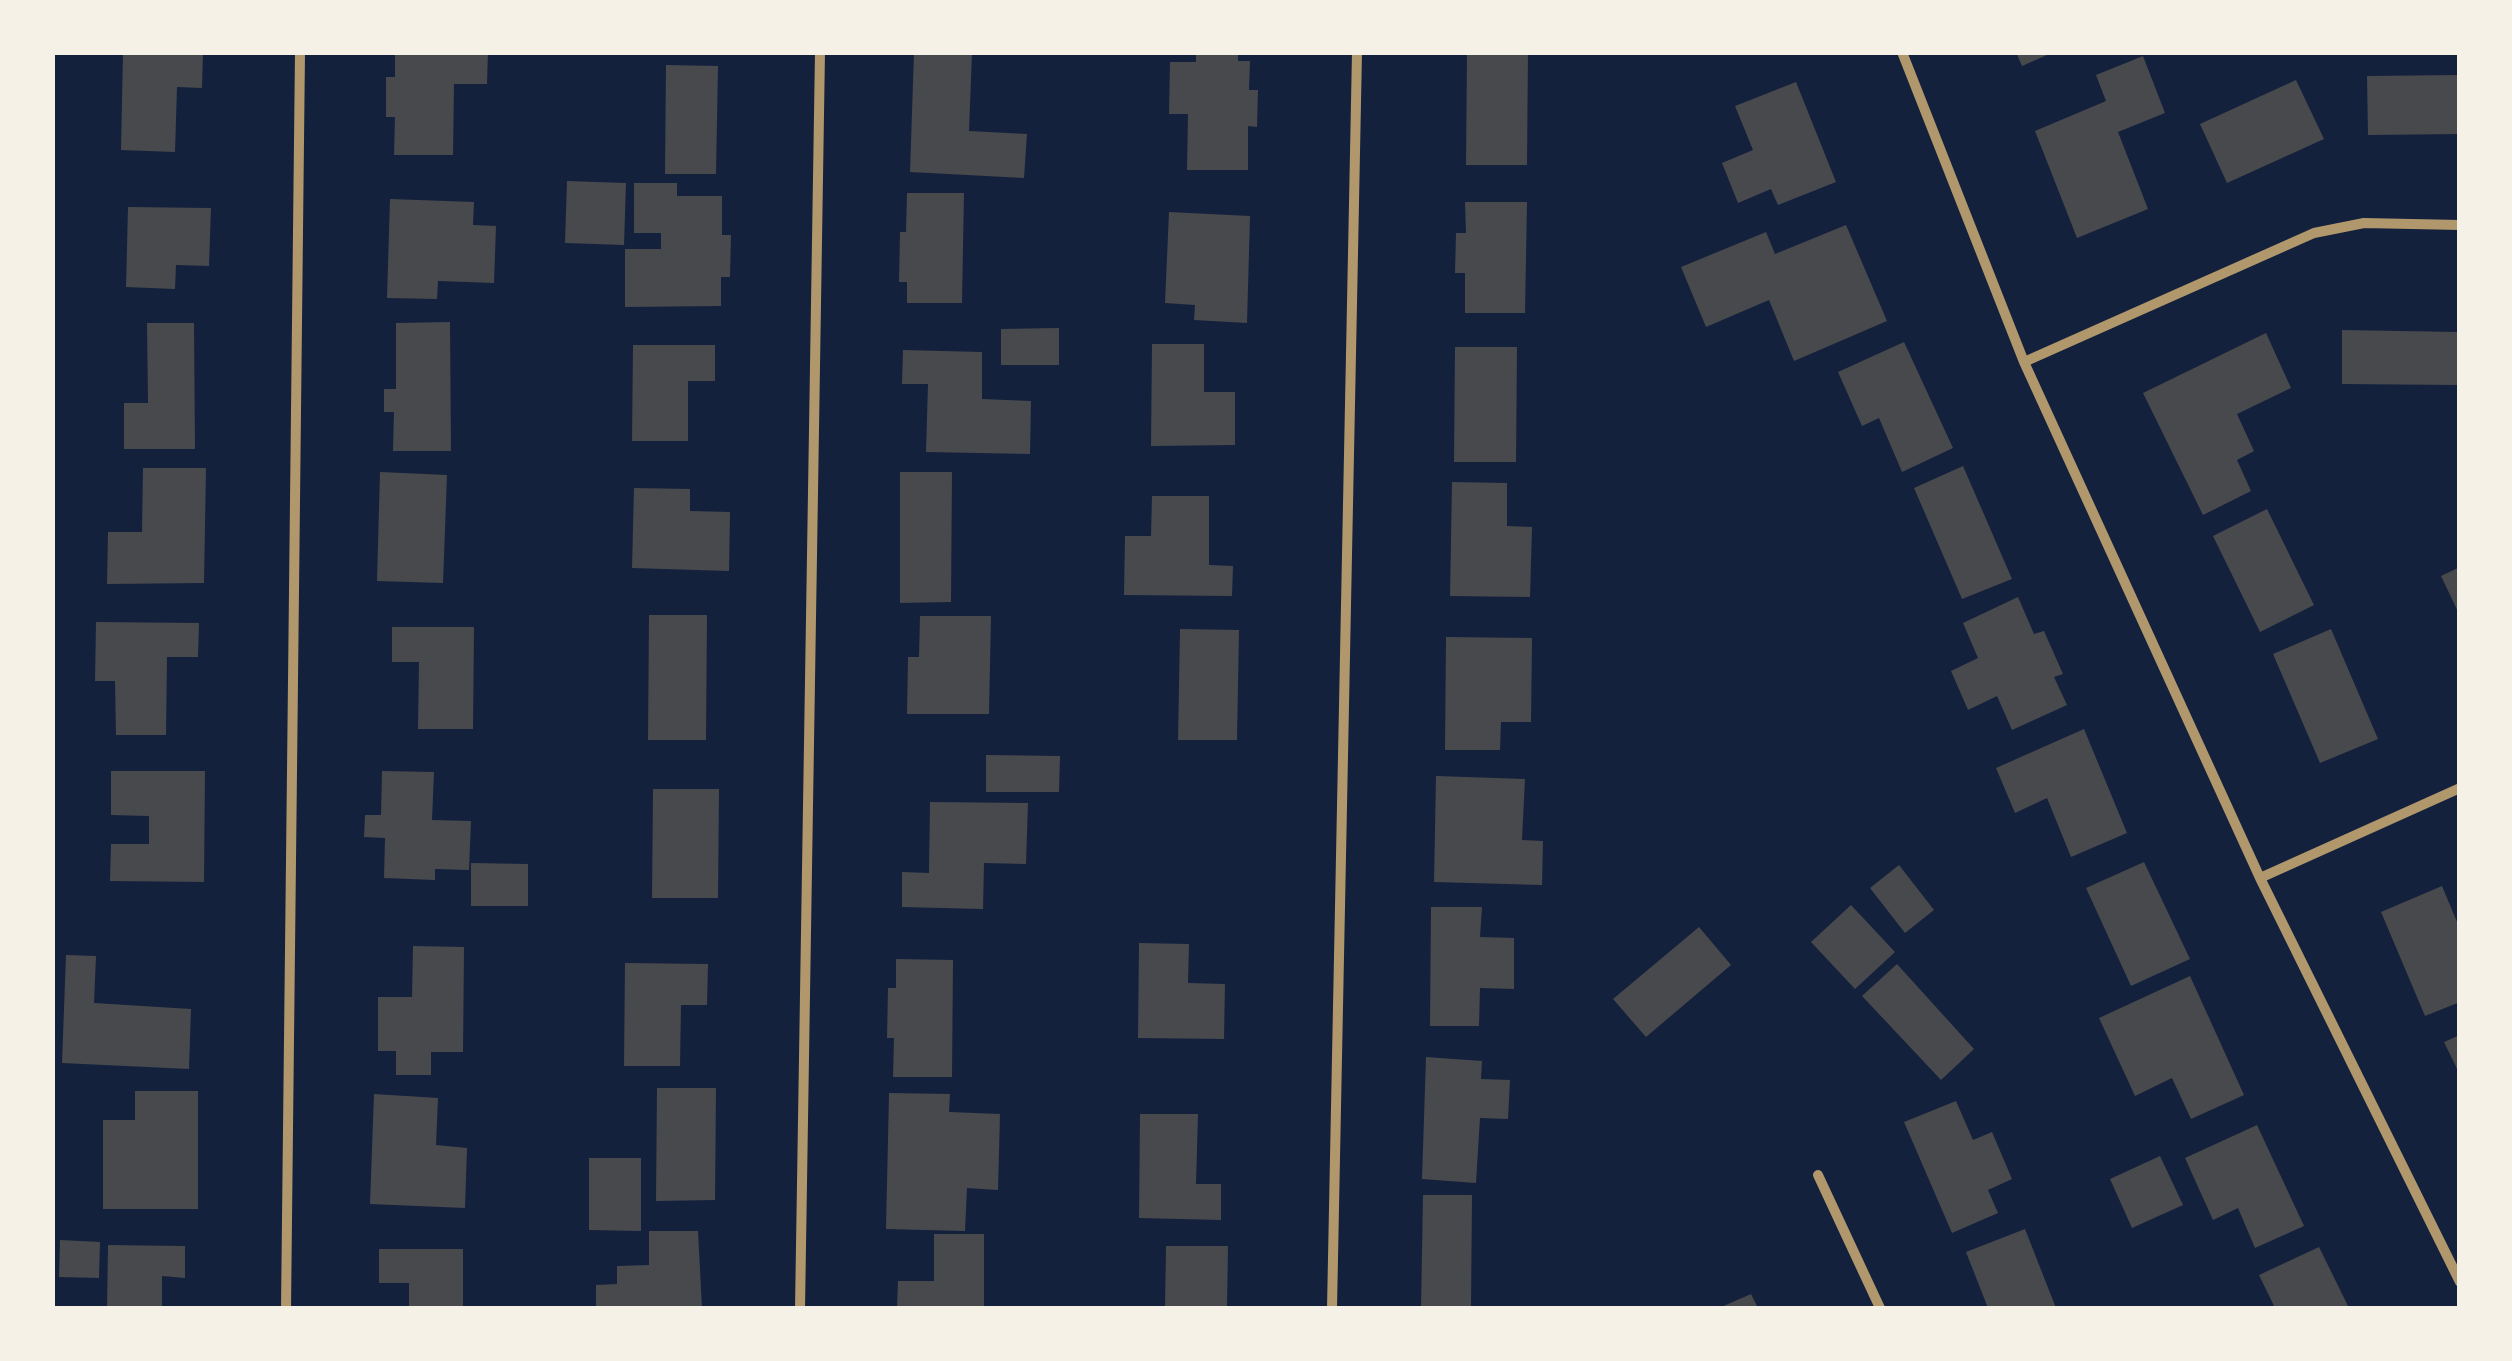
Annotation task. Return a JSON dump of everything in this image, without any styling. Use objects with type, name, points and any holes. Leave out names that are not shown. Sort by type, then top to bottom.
[{"type":"street","points":[[286,1308],[300,52]]},
{"type":"street","points":[[800,1308],[820,52]]},
{"type":"street","points":[[1332,1308],[1357,52]]},
{"type":"street","points":[[1902,52],[2024,362],[2260,878],[2460,1282]]},
{"type":"street","points":[[2024,362],[2314,232],[2364,223],[2460,225]]},
{"type":"street","points":[[2260,878],[2460,788]]},
{"type":"street","points":[[1818,1175],[1880,1308]]},
{"type":"building","points":[[123,52],[203,52],[202,88],[177,87],[175,152],[121,150]]},
{"type":"building","points":[[395,52],[488,52],[487,84],[454,84],[453,155],[394,155],[395,117],[386,117],[386,77],[395,77]]},
{"type":"building","points":[[914,52],[972,52],[969,131],[1027,134],[1024,178],[910,172]]},
{"type":"building","points":[[1196,52],[1238,52],[1238,61],[1250,61],[1249,90],[1258,90],[1257,127],[1248,126],[1248,170],[1187,170],[1188,114],[1169,114],[1170,62],[1196,62]]},
{"type":"building","points":[[1467,52],[1528,52],[1527,165],[1466,165]]},
{"type":"building","points":[[2016,52],[2054,52],[2022,66]]},
{"type":"building","points":[[2143,56],[2165,113],[2118,132],[2148,209],[2077,238],[2035,131],[2106,101],[2096,75]]},
{"type":"building","points":[[666,65],[718,66],[716,174],[665,174]]},
{"type":"building","points":[[2460,75],[2460,134],[2368,135],[2367,76]]},
{"type":"building","points":[[2296,80],[2324,139],[2227,183],[2200,124]]},
{"type":"building","points":[[1796,82],[1836,182],[1778,205],[1771,189],[1738,203],[1722,163],[1753,150],[1735,106]]},
{"type":"building","points":[[567,181],[626,183],[624,245],[565,243]]},
{"type":"building","points":[[634,183],[677,183],[677,196],[722,196],[722,235],[731,235],[730,277],[721,277],[721,306],[625,307],[625,249],[661,249],[661,233],[634,233]]},
{"type":"building","points":[[907,193],[964,193],[962,303],[907,303],[907,282],[899,282],[900,232],[906,232]]},
{"type":"building","points":[[390,199],[474,202],[473,225],[496,226],[494,283],[438,281],[437,299],[387,298]]},
{"type":"building","points":[[1465,202],[1527,202],[1525,313],[1465,313],[1465,273],[1455,273],[1456,233],[1466,233]]},
{"type":"building","points":[[128,207],[211,208],[209,266],[176,265],[175,289],[126,287]]},
{"type":"building","points":[[1169,212],[1250,216],[1247,323],[1194,320],[1195,305],[1165,303]]},
{"type":"building","points":[[1846,225],[1887,321],[1794,361],[1769,300],[1706,327],[1681,267],[1766,232],[1775,254]]},
{"type":"building","points":[[450,322],[451,451],[393,451],[394,412],[384,412],[384,389],[396,389],[396,323]]},
{"type":"building","points":[[147,323],[194,323],[195,449],[124,449],[124,403],[148,403]]},
{"type":"building","points":[[1059,328],[1059,365],[1001,365],[1001,329]]},
{"type":"building","points":[[2342,330],[2459,332],[2459,385],[2342,384]]},
{"type":"building","points":[[2266,333],[2291,388],[2237,414],[2254,451],[2237,460],[2251,491],[2203,515],[2143,393]]},
{"type":"building","points":[[1904,342],[1953,448],[1902,472],[1879,418],[1862,426],[1838,372]]},
{"type":"building","points":[[1152,344],[1204,344],[1204,392],[1235,392],[1235,445],[1151,446]]},
{"type":"building","points":[[633,345],[715,345],[715,381],[688,381],[688,441],[632,441]]},
{"type":"building","points":[[1455,347],[1517,347],[1516,462],[1454,462]]},
{"type":"building","points":[[903,350],[982,352],[982,399],[1031,401],[1030,454],[926,452],[928,384],[902,384]]},
{"type":"building","points":[[1963,466],[2012,579],[1962,599],[1914,488]]},
{"type":"building","points":[[143,468],[206,468],[204,583],[107,584],[108,532],[142,532]]},
{"type":"building","points":[[380,472],[447,475],[443,583],[377,581]]},
{"type":"building","points":[[900,472],[952,472],[951,602],[900,603]]},
{"type":"building","points":[[1452,482],[1507,483],[1507,526],[1532,527],[1530,597],[1450,596]]},
{"type":"building","points":[[634,488],[690,489],[690,511],[730,512],[729,571],[632,568]]},
{"type":"building","points":[[1152,496],[1209,496],[1209,565],[1233,566],[1232,596],[1124,595],[1125,536],[1151,536]]},
{"type":"building","points":[[2267,509],[2314,605],[2260,632],[2213,536]]},
{"type":"building","points":[[2460,567],[2460,616],[2441,576]]},
{"type":"building","points":[[2018,597],[2034,634],[2044,631],[2063,674],[2054,677],[2067,705],[2012,730],[1997,696],[1968,710],[1951,671],[1978,658],[1963,623]]},
{"type":"building","points":[[649,615],[707,615],[706,740],[648,740]]},
{"type":"building","points":[[920,616],[991,616],[989,714],[907,714],[908,657],[919,657]]},
{"type":"building","points":[[96,622],[199,623],[198,657],[167,657],[166,735],[116,735],[115,681],[95,681]]},
{"type":"building","points":[[392,627],[474,627],[473,729],[418,729],[419,662],[392,662]]},
{"type":"building","points":[[1180,629],[1239,630],[1237,740],[1178,740]]},
{"type":"building","points":[[2331,629],[2378,739],[2320,763],[2273,654]]},
{"type":"building","points":[[1446,637],[1532,638],[1531,722],[1501,722],[1500,750],[1445,750]]},
{"type":"building","points":[[2084,729],[2127,833],[2071,857],[2047,798],[2015,813],[1996,768]]},
{"type":"building","points":[[986,755],[1060,756],[1059,792],[986,792]]},
{"type":"building","points":[[111,771],[205,771],[204,882],[110,881],[111,844],[149,844],[149,816],[111,815]]},
{"type":"building","points":[[382,771],[434,772],[432,820],[471,821],[469,870],[435,869],[435,880],[384,878],[385,838],[364,837],[365,815],[381,815]]},
{"type":"building","points":[[1436,776],[1525,779],[1522,840],[1543,841],[1542,885],[1434,882]]},
{"type":"building","points":[[653,789],[719,789],[718,898],[652,898]]},
{"type":"building","points":[[930,802],[1028,803],[1026,864],[984,863],[983,909],[902,907],[902,872],[929,873]]},
{"type":"building","points":[[2144,862],[2190,959],[2131,986],[2086,888]]},
{"type":"building","points":[[471,863],[528,864],[528,906],[471,906]]},
{"type":"building","points":[[1899,865],[1934,910],[1905,933],[1870,888]]},
{"type":"building","points":[[2442,886],[2460,929],[2460,1002],[2425,1016],[2381,912]]},
{"type":"building","points":[[1851,905],[1895,952],[1855,989],[1811,942]]},
{"type":"building","points":[[1431,907],[1482,907],[1480,937],[1514,938],[1514,989],[1480,988],[1479,1026],[1430,1026]]},
{"type":"building","points":[[1699,927],[1731,965],[1646,1037],[1613,999]]},
{"type":"building","points":[[1139,943],[1189,944],[1188,983],[1225,984],[1224,1039],[1138,1038]]},
{"type":"building","points":[[413,946],[464,947],[463,1052],[431,1052],[431,1075],[396,1075],[396,1051],[378,1051],[378,997],[412,997]]},
{"type":"building","points":[[66,955],[96,956],[94,1003],[191,1009],[189,1069],[62,1063]]},
{"type":"building","points":[[896,959],[953,960],[952,1077],[893,1077],[894,1038],[887,1038],[888,988],[896,988]]},
{"type":"building","points":[[625,963],[708,964],[707,1005],[681,1005],[680,1066],[624,1066]]},
{"type":"building","points":[[1897,964],[1974,1049],[1941,1080],[1862,996]]},
{"type":"building","points":[[2190,976],[2244,1095],[2191,1119],[2172,1078],[2135,1096],[2099,1018]]},
{"type":"building","points":[[2460,1035],[2460,1075],[2444,1042]]},
{"type":"building","points":[[1426,1057],[1482,1061],[1481,1079],[1510,1080],[1508,1119],[1480,1118],[1476,1183],[1422,1179]]},
{"type":"building","points":[[657,1088],[716,1088],[715,1200],[656,1201]]},
{"type":"building","points":[[135,1091],[198,1091],[198,1209],[103,1209],[103,1120],[135,1120]]},
{"type":"building","points":[[889,1093],[950,1094],[949,1112],[1000,1114],[998,1190],[967,1188],[965,1231],[886,1229]]},
{"type":"building","points":[[374,1094],[438,1098],[436,1145],[467,1148],[465,1208],[370,1204]]},
{"type":"building","points":[[1956,1101],[1973,1140],[1992,1132],[2012,1179],[1988,1190],[1998,1213],[1952,1233],[1904,1122]]},
{"type":"building","points":[[1140,1114],[1198,1114],[1196,1184],[1221,1184],[1221,1220],[1139,1218]]},
{"type":"building","points":[[2257,1125],[2304,1226],[2255,1248],[2238,1208],[2213,1220],[2185,1158]]},
{"type":"building","points":[[2160,1156],[2183,1205],[2132,1228],[2110,1179]]},
{"type":"building","points":[[589,1158],[641,1158],[641,1231],[589,1230]]},
{"type":"building","points":[[1423,1195],[1472,1195],[1471,1308],[1421,1308]]},
{"type":"building","points":[[2025,1229],[2056,1308],[1988,1308],[1966,1252]]},
{"type":"building","points":[[649,1231],[698,1231],[702,1308],[596,1308],[596,1285],[617,1284],[617,1266],[649,1265]]},
{"type":"building","points":[[934,1234],[984,1234],[984,1308],[897,1308],[898,1281],[934,1281]]},
{"type":"building","points":[[60,1240],[100,1242],[99,1278],[59,1277]]},
{"type":"building","points":[[108,1245],[185,1246],[185,1278],[162,1276],[162,1308],[107,1308]]},
{"type":"building","points":[[1166,1246],[1228,1246],[1227,1308],[1165,1308]]},
{"type":"building","points":[[2319,1247],[2349,1308],[2275,1308],[2259,1275]]},
{"type":"building","points":[[379,1249],[463,1249],[463,1308],[409,1308],[409,1283],[379,1283]]},
{"type":"building","points":[[1751,1294],[1758,1308],[1719,1308]]}]
